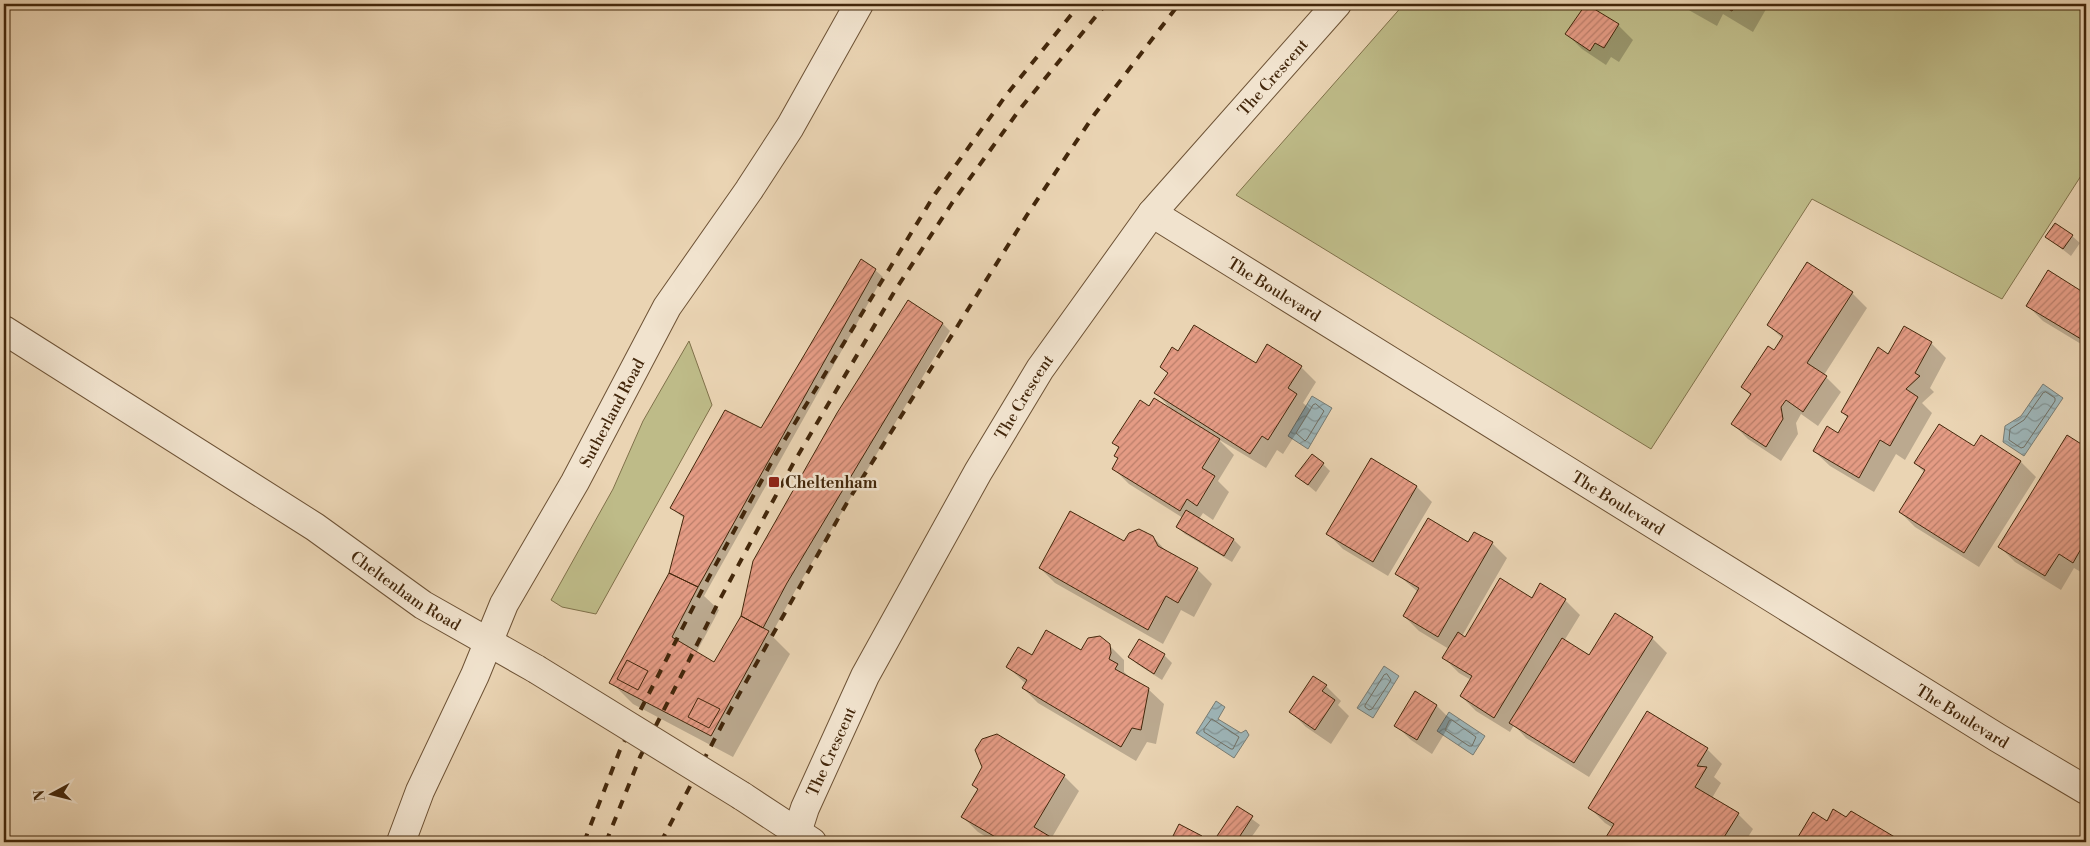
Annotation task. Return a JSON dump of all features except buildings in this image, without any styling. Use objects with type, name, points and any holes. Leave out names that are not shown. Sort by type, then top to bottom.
[{"type":"street","name":"Sutherland Road","points":[[401,842],[420,791],[475,675],[504,604],[575,482],[667,307],[749,190],[790,127],[859,4]]},
{"type":"street","name":"The Crescent","points":[[801,839],[821,771],[865,676],[978,472],[1040,369],[1152,213],[1337,4]]},
{"type":"street","name":"The Boulevard","points":[[1152,213],[1998,738],[2086,790]]},
{"type":"street","name":"Cheltenham Road","points":[[4,330],[315,526],[424,605],[536,669],[742,796],[801,839]]},
{"type":"shaded area","points":[[1404,4],[2086,4],[2086,168],[2002,299],[1812,199],[1651,449],[1236,195]]},
{"type":"shaded area","points":[[689,341],[712,405],[596,614],[562,607],[551,600],[613,489],[643,421]]},
{"type":"water","points":[[2043,384],[2063,398],[2024,456],[2003,442],[2005,426],[2021,416]]},
{"type":"water","points":[[1312,396],[1332,408],[1308,449],[1288,436]]},
{"type":"water","points":[[1384,666],[1399,676],[1373,718],[1357,708]]},
{"type":"water","points":[[1216,701],[1225,707],[1218,719],[1241,733],[1246,730],[1249,735],[1234,758],[1196,733]]},
{"type":"water","points":[[1449,712],[1485,736],[1473,755],[1437,731]]},
{"type":"railway","points":[[584,842],[620,750],[702,590],[776,454],[935,194],[1007,94],[1080,4]]},
{"type":"railway","points":[[606,842],[640,757],[719,601],[794,462],[896,289],[952,203],[1020,109],[1106,4]]},
{"type":"railway","points":[[661,842],[724,721],[848,501],[1027,215],[1094,115],[1179,4]]},
{"type":"place","name":"Cheltenham","points":[[774,482]]}]
